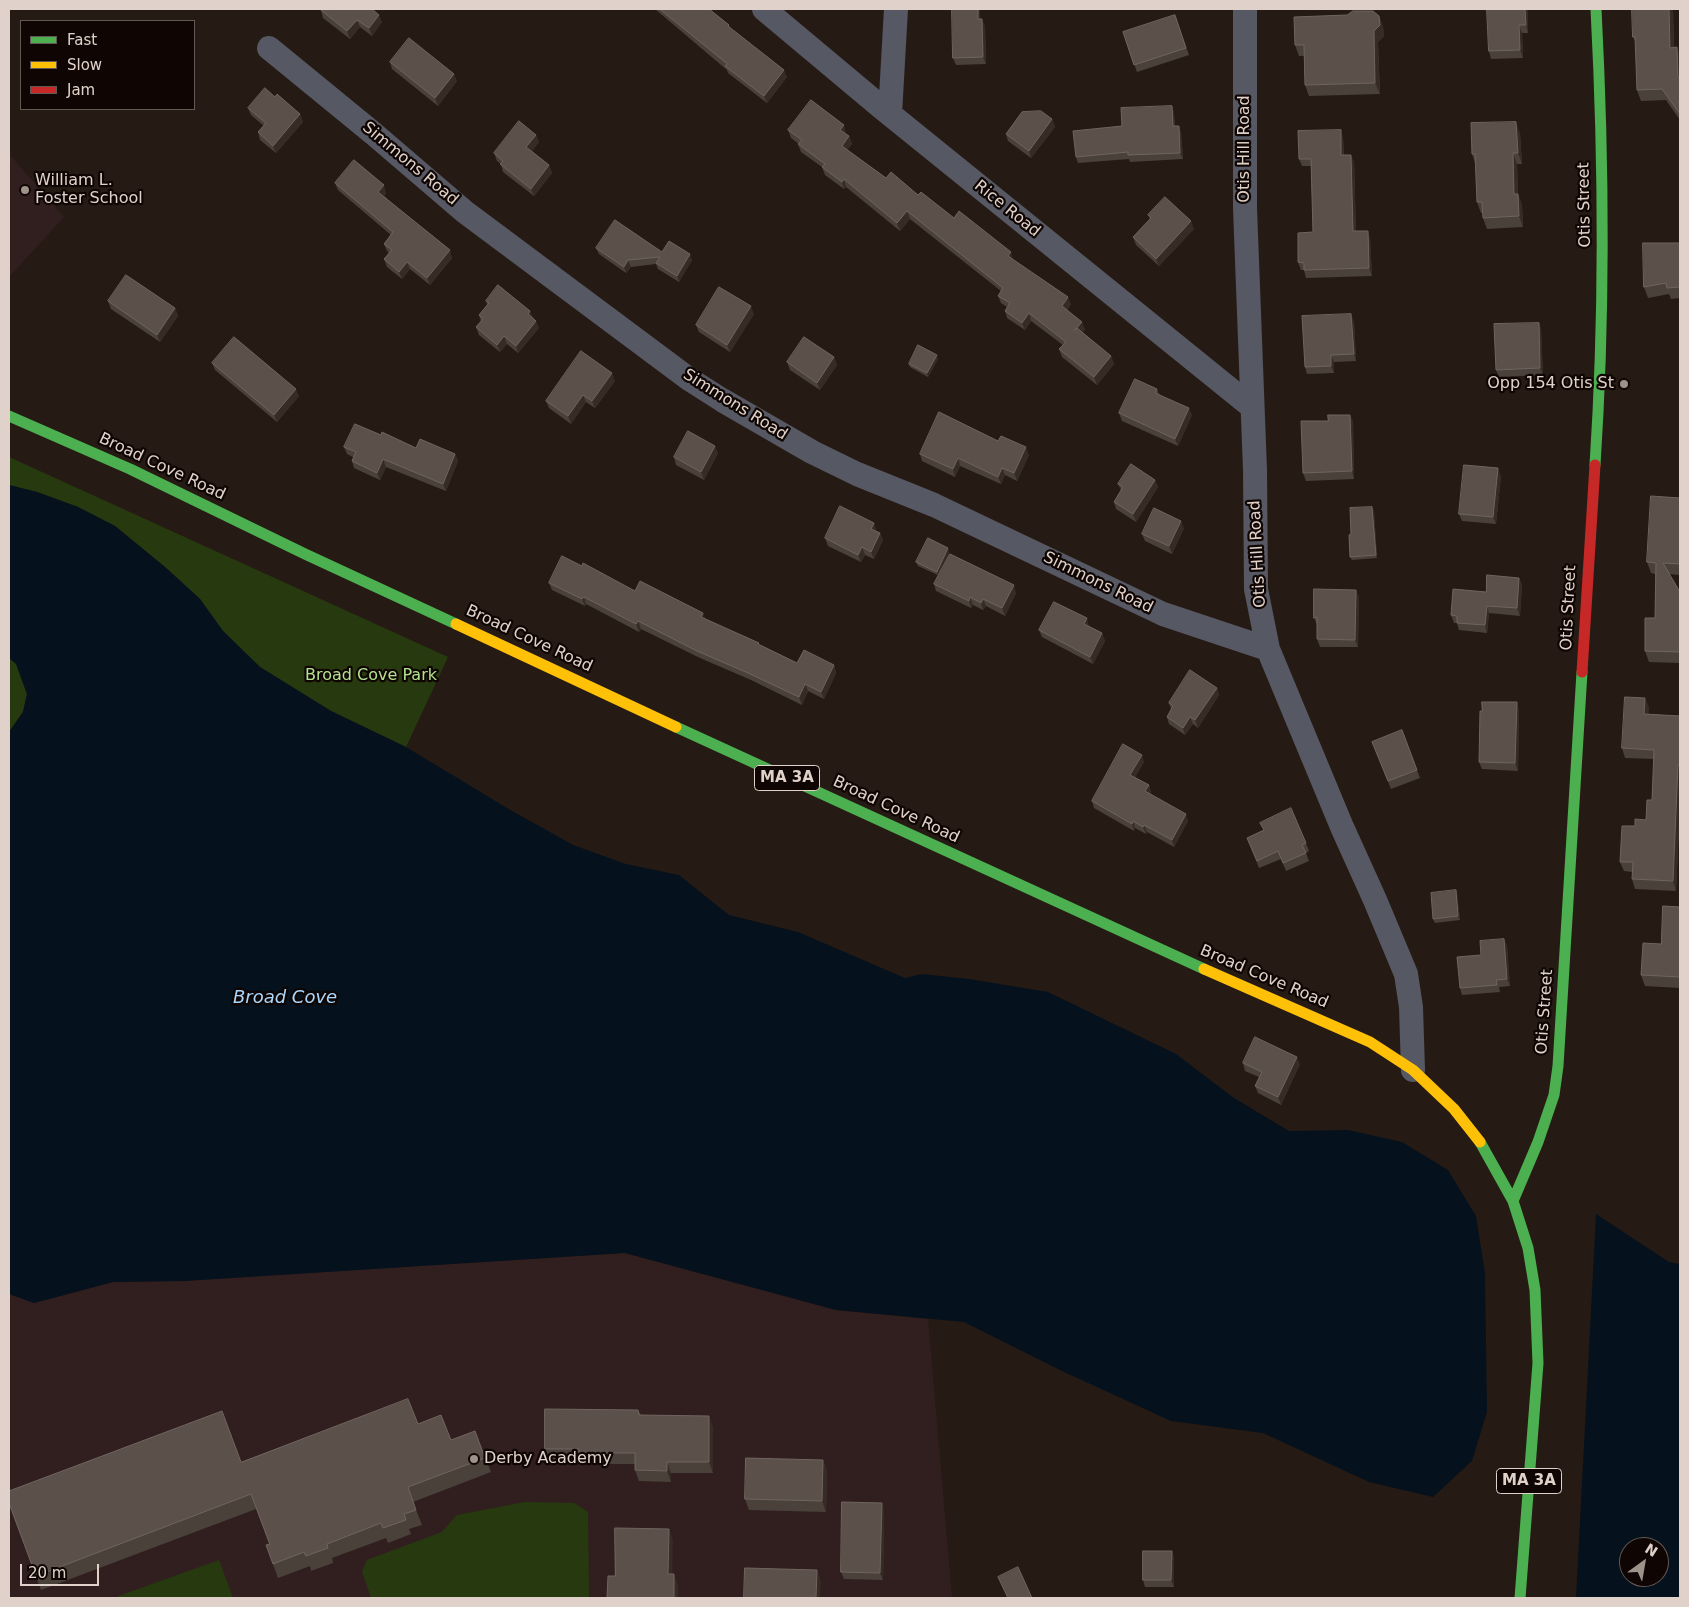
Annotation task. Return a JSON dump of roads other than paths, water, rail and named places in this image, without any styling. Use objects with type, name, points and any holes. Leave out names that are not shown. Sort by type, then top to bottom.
[{"type":"main road","name":"Otis Street","points":[[1514,1202],[1554,1095],[1558,1066],[1599,403],[1602,262],[1601,108],[1596,9]]},
{"type":"main road","name":"Broad Cove Road","points":[[9,416],[130,469],[305,554],[840,803],[1204,969],[1370,1042],[1413,1070],[1454,1109],[1483,1146],[1514,1202],[1528,1248],[1536,1290],[1538,1364],[1520,1598]]},
{"type":"street","name":"Rice Road","points":[[764,9],[890,114],[1252,407]]},
{"type":"street","points":[[890,114],[896,9]]},
{"type":"street","name":"Otis Hill Road","points":[[1245,9],[1245,208],[1255,470],[1256,589],[1268,649],[1406,974],[1411,1007],[1413,1070]]},
{"type":"street","name":"Simmons Road","points":[[269,48],[465,212],[689,379],[722,400],[812,452],[857,474],[934,505],[1163,614],[1268,649]]},
{"type":"water","name":"Broad Cove","points":[[9,485],[37,492],[78,507],[115,526],[200,599],[223,631],[260,667],[331,711],[406,747],[573,845],[626,864],[679,875],[729,915],[798,932],[905,978],[922,974],[969,979],[1048,992],[1176,1054],[1234,1098],[1289,1131],[1348,1130],[1402,1142],[1448,1170],[1476,1216],[1485,1273],[1487,1412],[1472,1461],[1433,1497],[1369,1482],[1263,1433],[1171,1421],[1062,1371],[964,1322],[836,1310],[625,1253],[184,1281],[113,1282],[34,1303],[9,1294],[9,732],[23,712],[27,694],[16,664],[9,658]]},
{"type":"water","points":[[1596,1214],[1669,1262],[1680,1264],[1680,1598],[1576,1598]]},
{"type":"place","name":"William L. Foster School","points":[[25,190]]},
{"type":"place","name":"Opp 154 Otis St","points":[[1624,384]]},
{"type":"place","name":"Derby Academy","points":[[474,1459]]},
{"type":"park label","name":"Broad Cove Park","points":[[371,676]]}]
